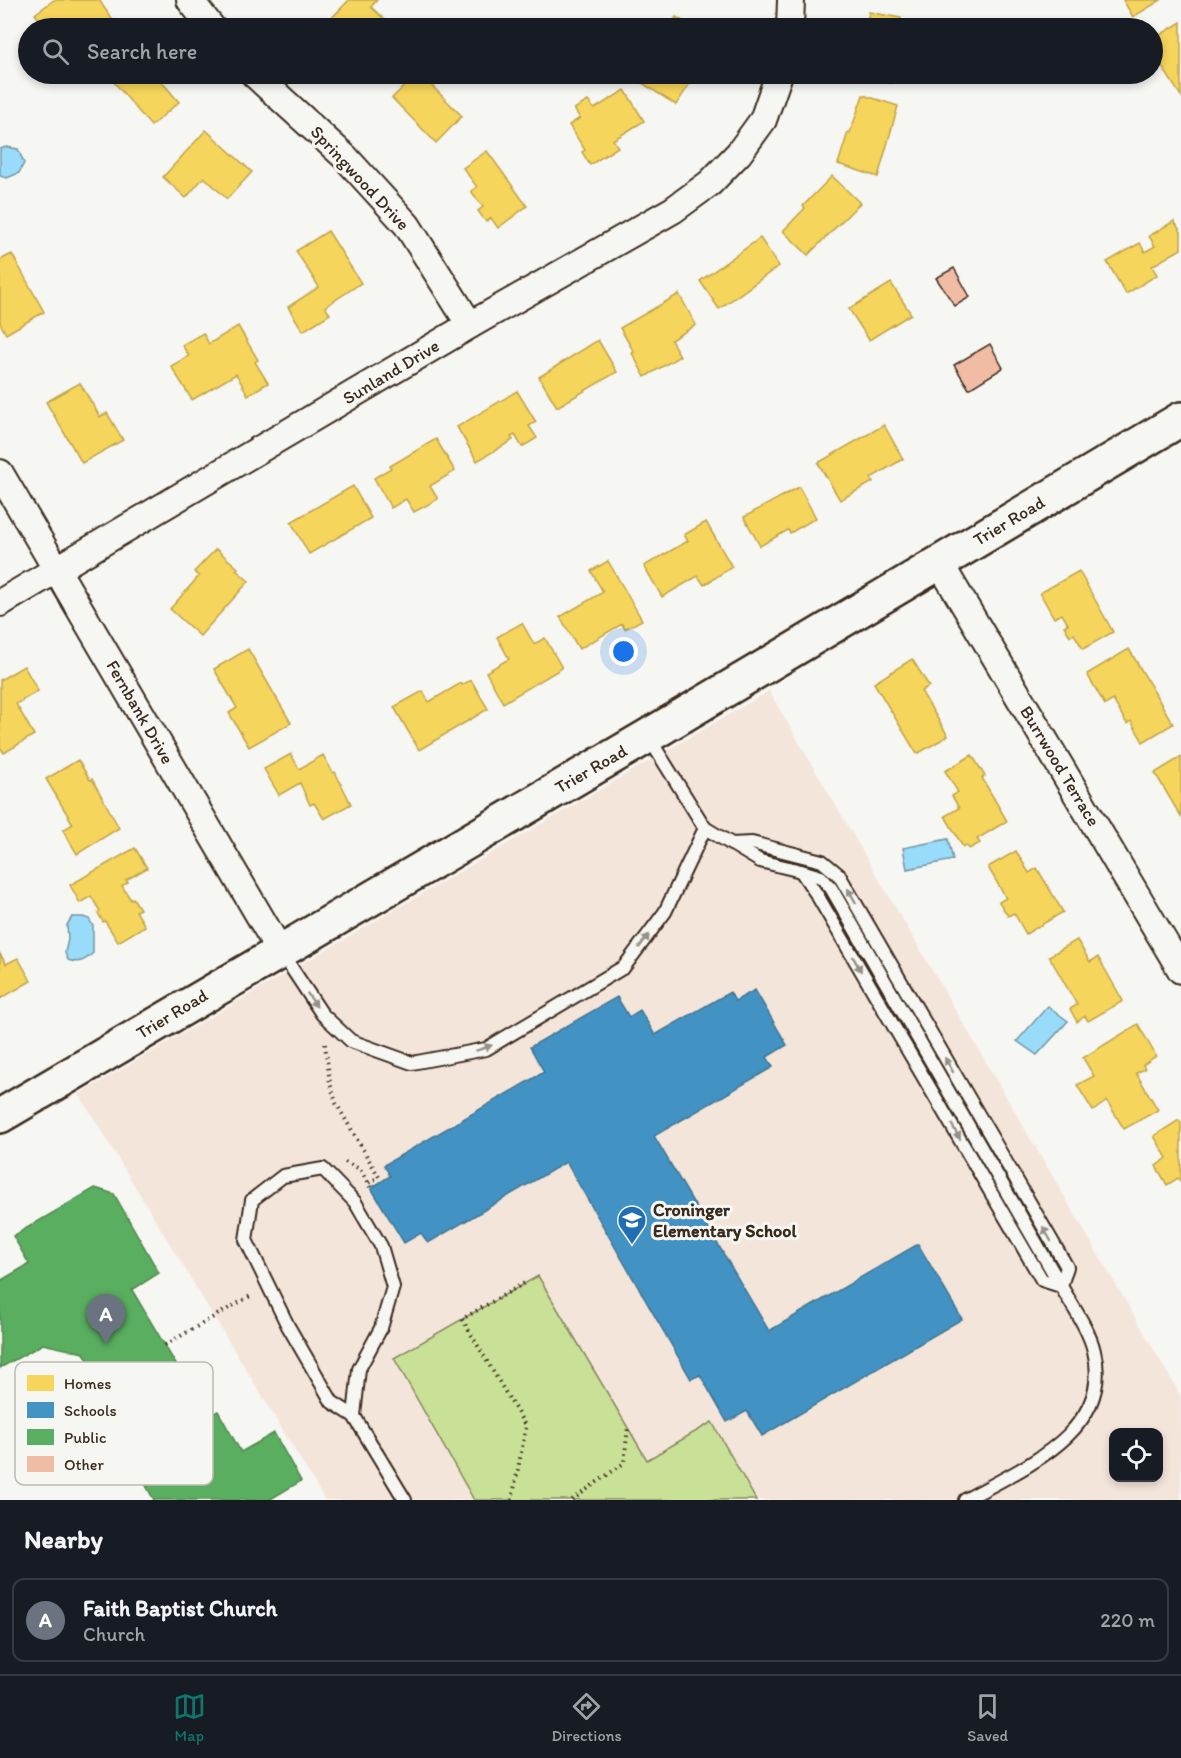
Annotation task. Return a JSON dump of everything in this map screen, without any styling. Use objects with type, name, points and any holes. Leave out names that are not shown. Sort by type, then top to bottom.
[{"type":"street","points":[[190,0],[204,18]]},
{"type":"street","points":[[790,18],[791,0]]},
{"type":"street","name":"Springwood Drive","points":[[265,84],[345,157],[407,225],[470,326]]},
{"type":"street","name":"Sunland Drive","points":[[0,603],[470,326],[673,210],[710,183],[740,153],[763,120],[776,84]]},
{"type":"street","name":"Trier Road","points":[[0,1116],[648,736],[1181,419]]},
{"type":"street","name":"Fernbank Drive","points":[[0,473],[280,951]]},
{"type":"street","name":"Burrwood Terrace","points":[[939,562],[1181,970]]},
{"type":"lane","points":[[648,736],[705,828],[760,861],[801,871],[1042,1280],[1061,1286],[1094,1350],[1098,1376],[1095,1397],[1085,1416],[1067,1437],[1034,1460],[965,1500]]},
{"type":"lane","points":[[280,951],[322,1014],[351,1041],[412,1063],[486,1049],[624,967],[665,912],[705,828]]},
{"type":"lane","points":[[731,844],[752,843],[822,861],[839,875],[1067,1268],[1061,1286]]},
{"type":"lane","points":[[354,1416],[359,1369],[381,1328],[393,1287],[381,1246],[355,1202],[323,1168],[283,1176],[252,1200],[246,1239],[288,1326],[332,1402],[354,1416],[405,1500]]},
{"type":"path","points":[[322,1014],[330,1083],[336,1103],[379,1177],[368,1183]]},
{"type":"path","points":[[512,1500],[526,1427],[462,1319],[526,1282]]},
{"type":"path","points":[[572,1500],[624,1463],[628,1427]]},
{"type":"shaded area","name":"Croninger Elementary School","points":[[769,691],[1181,1396],[1181,1500],[325,1500],[79,1094]]},
{"type":"green space","points":[[538,1276],[647,1460],[712,1422],[756,1500],[474,1500],[394,1358]]},
{"type":"water","points":[[6,147],[18,149],[24,163],[19,173],[7,178],[0,176],[0,149]]},
{"type":"water","points":[[948,839],[953,860],[907,869],[903,848]]},
{"type":"water","points":[[72,917],[89,919],[93,926],[93,953],[78,962],[68,960],[65,953],[68,939],[67,925]]},
{"type":"water","points":[[1048,1006],[1068,1021],[1037,1055],[1017,1041]]},
{"type":"building: Homes","points":[[54,0],[99,0],[111,18],[38,18],[35,14]]},
{"type":"building: Homes","points":[[349,0],[377,0],[371,7],[383,18],[332,18]]},
{"type":"building: Homes","points":[[1123,0],[1161,0],[1133,17]]},
{"type":"building: Homes","points":[[869,12],[901,18],[868,18]]},
{"type":"building: Homes","points":[[1181,22],[1181,96],[1163,68],[1163,33]]},
{"type":"building: Homes","points":[[116,84],[164,84],[179,102],[151,126]]},
{"type":"building: Homes","points":[[407,84],[430,84],[462,116],[436,143],[392,98]]},
{"type":"building: Homes","points":[[644,84],[690,84],[676,105]]},
{"type":"building: Homes","points":[[625,90],[644,121],[613,140],[618,147],[590,165],[582,152],[585,150],[569,125],[580,118],[574,109],[588,101],[594,109]]},
{"type":"building: Homes","points":[[863,95],[898,106],[878,177],[838,164]]},
{"type":"building: Homes","points":[[206,130],[252,172],[227,199],[204,177],[186,198],[163,177]]},
{"type":"building: Homes","points":[[487,151],[527,206],[498,228],[491,218],[486,222],[478,211],[483,207],[471,191],[477,187],[463,168]]},
{"type":"building: Homes","points":[[832,176],[860,203],[808,255],[783,231]]},
{"type":"building: Homes","points":[[1174,221],[1181,232],[1181,249],[1152,266],[1157,275],[1126,294],[1107,262],[1140,243],[1145,252],[1155,246],[1149,236]]},
{"type":"building: Homes","points":[[328,231],[361,283],[325,307],[330,314],[303,331],[288,307],[319,287],[296,251]]},
{"type":"building: Homes","points":[[760,238],[779,266],[719,309],[700,281]]},
{"type":"building: Homes","points":[[12,254],[44,312],[6,334],[0,323],[0,260]]},
{"type":"building: Homes","points":[[891,283],[911,314],[869,340],[849,309]]},
{"type":"building: Homes","points":[[679,294],[696,325],[671,340],[680,356],[645,377],[620,328]]},
{"type":"building: Homes","points":[[238,326],[258,360],[255,362],[268,383],[248,395],[236,374],[192,400],[171,366],[189,356],[182,345],[203,333],[209,344]]},
{"type":"building: Homes","points":[[598,340],[617,372],[557,407],[539,377]]},
{"type":"building: Homes","points":[[80,383],[100,417],[107,413],[123,440],[82,463],[46,402]]},
{"type":"building: Homes","points":[[517,391],[536,422],[529,426],[537,438],[522,447],[515,435],[511,437],[513,440],[477,461],[457,427]]},
{"type":"building: Homes","points":[[884,425],[903,459],[871,478],[873,482],[840,500],[818,463]]},
{"type":"building: Homes","points":[[436,439],[455,471],[430,486],[438,499],[414,512],[406,499],[391,508],[374,478]]},
{"type":"building: Homes","points":[[353,486],[371,518],[309,554],[291,522]]},
{"type":"building: Homes","points":[[799,487],[816,518],[760,546],[744,517]]},
{"type":"building: Homes","points":[[706,522],[732,567],[704,585],[698,576],[662,597],[644,566],[688,541],[684,535]]},
{"type":"building: Homes","points":[[216,549],[249,581],[200,636],[170,609],[199,576],[194,572]]},
{"type":"building: Homes","points":[[608,561],[642,620],[625,629],[622,624],[579,649],[560,617],[603,592],[591,571]]},
{"type":"building: Homes","points":[[1079,571],[1113,632],[1083,649],[1074,634],[1070,636],[1064,626],[1068,624],[1062,614],[1054,618],[1040,593]]},
{"type":"building: Homes","points":[[522,623],[534,644],[545,638],[562,668],[503,703],[486,672],[509,659],[497,637]]},
{"type":"building: Homes","points":[[248,649],[291,723],[249,747],[229,713],[237,708],[214,669]]},
{"type":"building: Homes","points":[[1129,649],[1173,724],[1143,742],[1131,721],[1127,724],[1113,700],[1105,705],[1087,674]]},
{"type":"building: Homes","points":[[912,659],[929,686],[921,691],[948,736],[917,754],[874,683]]},
{"type":"building: Homes","points":[[24,666],[38,691],[16,704],[34,735],[4,753],[0,747],[0,680]]},
{"type":"building: Homes","points":[[471,680],[488,709],[419,750],[394,707],[423,691],[429,702],[461,683],[462,685]]},
{"type":"building: Homes","points":[[291,754],[299,769],[323,755],[333,773],[335,772],[351,804],[324,819],[314,803],[310,805],[300,783],[279,795],[264,769]]},
{"type":"building: Homes","points":[[972,755],[985,776],[982,778],[1007,821],[977,839],[980,843],[969,849],[966,845],[963,847],[945,816],[959,808],[952,796],[958,792],[945,771]]},
{"type":"building: Homes","points":[[1181,757],[1181,817],[1155,773]]},
{"type":"building: Homes","points":[[78,760],[90,780],[92,779],[119,828],[77,854],[63,830],[73,824],[46,779]]},
{"type":"building: Homes","points":[[135,848],[147,868],[126,880],[128,882],[122,886],[140,909],[136,911],[145,926],[118,942],[105,921],[103,922],[98,913],[100,911],[91,896],[80,903],[70,885]]},
{"type":"building: Homes","points":[[1016,851],[1029,873],[1037,868],[1063,912],[1026,934],[1014,913],[1008,916],[999,902],[1006,898],[988,867]]},
{"type":"building: Homes","points":[[1077,940],[1090,962],[1098,957],[1123,1001],[1088,1021],[1085,1016],[1077,1022],[1070,1009],[1077,1005],[1049,956]]},
{"type":"building: Homes","points":[[0,954],[6,964],[18,958],[31,981],[0,999]]},
{"type":"building: Homes","points":[[1138,1024],[1156,1056],[1143,1065],[1145,1069],[1136,1073],[1158,1110],[1124,1129],[1107,1101],[1093,1111],[1077,1085],[1094,1076],[1083,1058]]},
{"type":"building: Homes","points":[[1179,1120],[1181,1123],[1181,1182],[1178,1178],[1167,1185],[1156,1166],[1167,1158],[1154,1136]]},
{"type":"building: Schools","name":"Croninger Elementary School","points":[[755,990],[787,1045],[767,1057],[773,1067],[654,1136],[769,1331],[918,1244],[962,1319],[762,1436],[747,1411],[727,1422],[700,1375],[691,1379],[566,1162],[428,1243],[421,1233],[404,1243],[371,1188],[390,1176],[384,1165],[544,1072],[530,1047],[617,997],[629,1017],[640,1010],[655,1035],[730,992],[735,1001]]},
{"type":"building: Public","points":[[95,1188],[114,1194],[159,1273],[132,1290],[175,1362],[89,1362],[84,1353],[43,1344],[0,1368],[0,1281],[29,1264],[13,1236]]},
{"type":"building: Public","points":[[218,1411],[241,1452],[274,1433],[301,1481],[269,1500],[154,1500],[146,1485],[213,1485],[213,1414]]},
{"type":"building: Other","points":[[954,268],[970,297],[955,306],[936,278]]},
{"type":"building: Other","points":[[990,344],[1003,368],[969,389],[954,365]]},
{"type":"place","name":"Croninger Elementary School","points":[[632,1246]]},
{"type":"place","name":"Faith Baptist Church","points":[[106,1344]]}]
